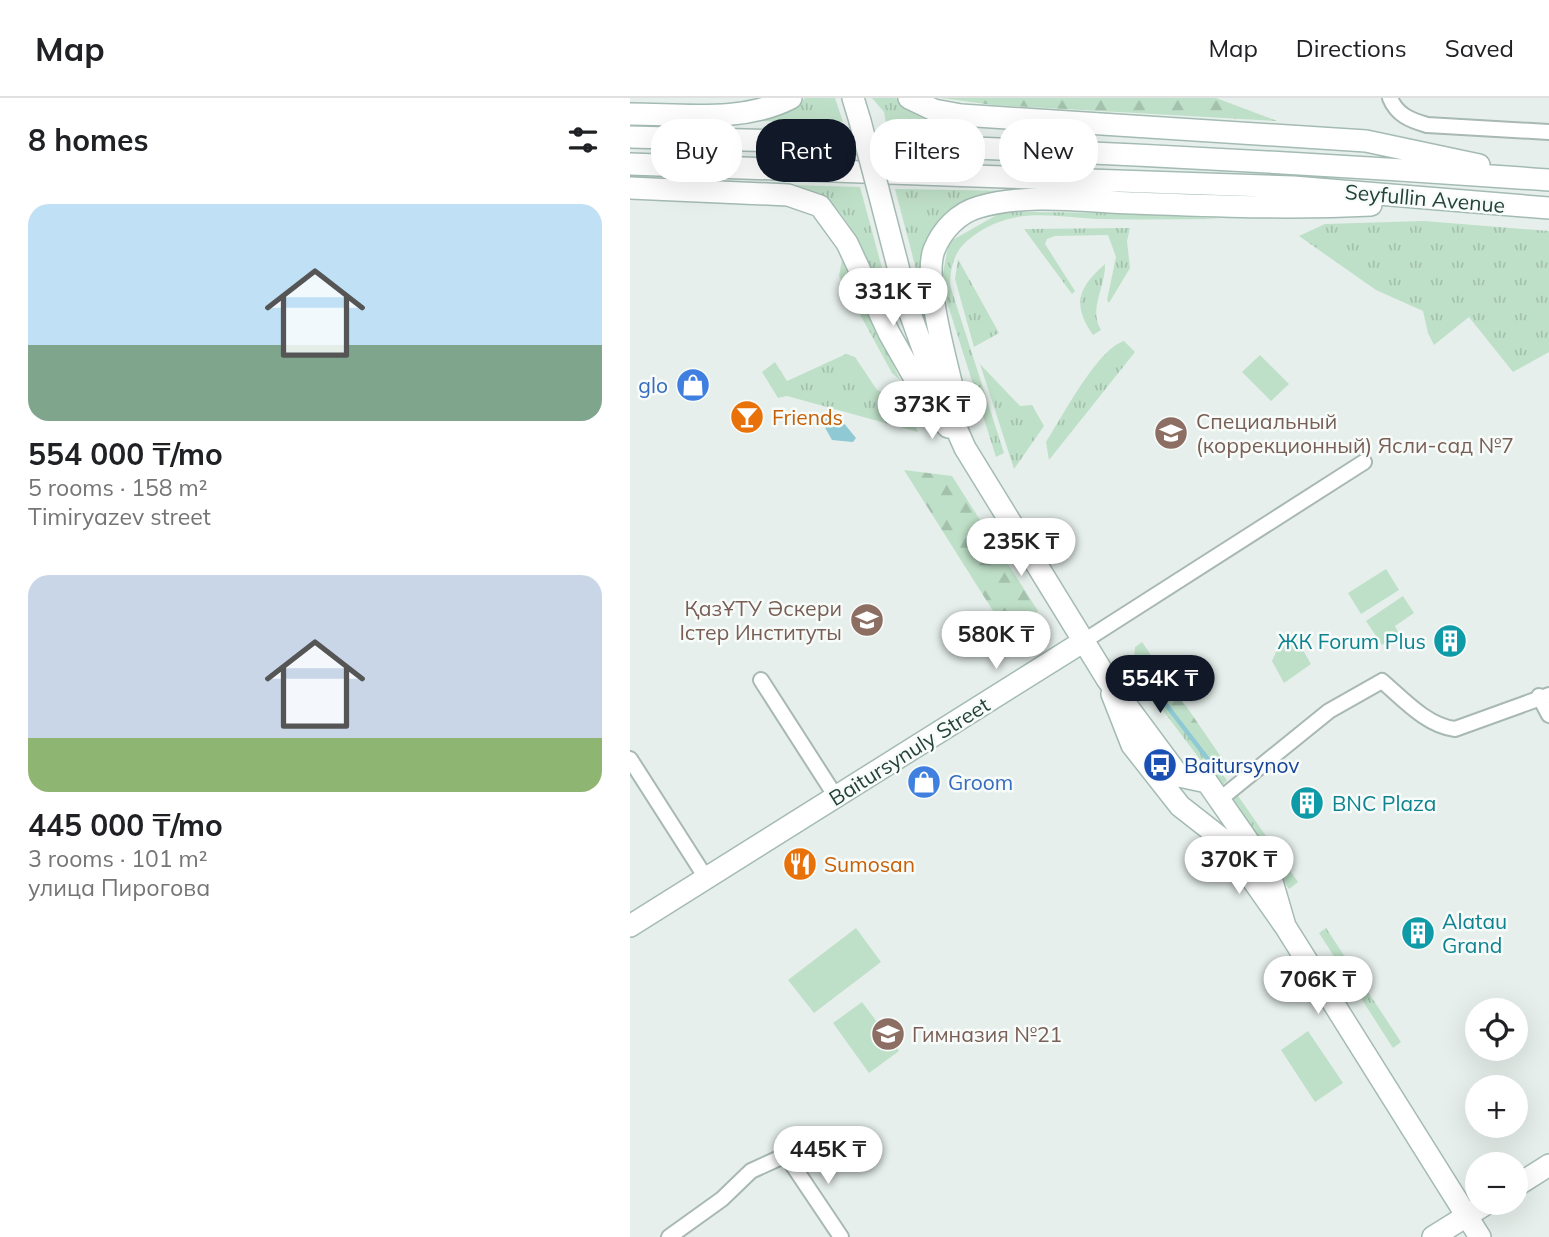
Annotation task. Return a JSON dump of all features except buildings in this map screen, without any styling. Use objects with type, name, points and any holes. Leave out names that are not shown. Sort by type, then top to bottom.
[{"type":"main road","points":[[630,114],[741,114],[772,108],[791,98]]},
{"type":"main road","points":[[853,98],[910,313],[932,374],[965,448],[1107,679],[1179,776],[1207,782],[1269,872],[1285,926]]},
{"type":"main road","points":[[909,98],[934,110],[961,115],[1366,141],[1549,180]]},
{"type":"main road","name":"Seyfullin Avenue","points":[[630,137],[897,144],[1295,162],[1549,180]]},
{"type":"main road","name":"Seyfullin Avenue","points":[[630,164],[1293,187],[1549,208]]},
{"type":"main road","points":[[630,188],[788,195],[820,206],[846,243],[889,333],[931,407],[965,448]]},
{"type":"main road","points":[[965,448],[932,289],[931,265],[942,235],[956,219],[975,208],[1037,200],[1294,209],[1448,201]]},
{"type":"main road","name":"Baitursynuly Street","points":[[630,926],[1084,641]]},
{"type":"main road","points":[[1107,679],[1121,723],[1132,745],[1180,806],[1226,842],[1285,926],[1480,1237]]},
{"type":"main road","points":[[1528,1179],[1549,1166]]},
{"type":"main road","points":[[1433,1237],[1467,1216]]},
{"type":"street","points":[[1390,98],[1393,107],[1407,119],[1427,125],[1549,132]]},
{"type":"street","name":"Baitursynuly Street","points":[[1084,641],[1364,462]]},
{"type":"street","points":[[761,680],[836,797]]},
{"type":"street","points":[[1219,800],[1329,711],[1382,681],[1417,711],[1443,728],[1455,729],[1544,696],[1549,715]]},
{"type":"street","points":[[630,759],[706,878]]},
{"type":"street","points":[[669,1237],[722,1199],[751,1171],[786,1155],[841,1237]]},
{"type":"green space","points":[[805,98],[835,98],[842,119],[764,119],[793,110]]},
{"type":"green space","points":[[872,98],[896,98],[929,116],[942,119],[885,119],[884,112]]},
{"type":"green space","points":[[941,98],[1216,98],[1277,121],[993,105]]},
{"type":"green space","points":[[790,185],[860,187],[891,301],[884,303],[860,245],[833,205],[821,196]]},
{"type":"green space","points":[[895,189],[1026,191],[969,203],[922,292]]},
{"type":"green space","points":[[1002,212],[1127,213],[1221,219],[1022,216],[993,224],[960,248],[954,260],[950,285],[1004,453],[996,457],[941,283],[949,242]]},
{"type":"green space","points":[[1424,221],[1549,231],[1549,352],[1513,372],[1469,317],[1434,345],[1423,311],[1376,290],[1299,236],[1325,224]]},
{"type":"green space","points":[[1130,228],[1127,241],[1130,268],[1109,303],[1107,300],[1116,257],[1108,235],[1055,236],[1047,239],[1045,244],[1075,291],[1072,294],[1024,229]]},
{"type":"green space","points":[[958,259],[999,333],[974,347],[955,279]]},
{"type":"green space","points":[[842,260],[848,264],[900,380],[892,373],[839,276]]},
{"type":"green space","points":[[1105,264],[1096,314],[1101,330],[1093,335],[1082,314],[1081,296],[1089,280]]},
{"type":"green space","points":[[1124,341],[1135,352],[1049,460],[1046,442],[1071,402],[1103,357]]},
{"type":"green space","points":[[846,354],[855,357],[877,390],[904,401],[918,432],[787,396],[778,398],[762,372],[775,362],[787,381]]},
{"type":"green space","points":[[1260,355],[1289,384],[1271,401],[1242,372]]},
{"type":"green space","points":[[980,364],[1020,406],[1032,405],[1044,426],[1014,469]]},
{"type":"green space","points":[[904,470],[952,476],[1038,611],[1012,641]]},
{"type":"green space","points":[[1386,569],[1399,590],[1361,614],[1348,593]]},
{"type":"green space","points":[[1403,596],[1414,613],[1395,626],[1399,634],[1382,645],[1366,621]]},
{"type":"green space","points":[[1294,635],[1311,664],[1284,683],[1272,661],[1280,643]]},
{"type":"green space","points":[[1142,642],[1228,767],[1220,771],[1134,659],[1135,647]]},
{"type":"green space","points":[[1134,659],[1227,780],[1221,787],[1139,679]]},
{"type":"green space","points":[[1236,793],[1298,882],[1289,889],[1228,798]]},
{"type":"green space","points":[[856,928],[881,962],[814,1013],[788,980]]},
{"type":"green space","points":[[1326,928],[1401,1042],[1393,1048],[1319,933]]},
{"type":"green space","points":[[862,1002],[899,1051],[869,1073],[833,1023]]},
{"type":"green space","points":[[1308,1031],[1343,1083],[1315,1102],[1281,1050]]},
{"type":"water","points":[[819,417],[842,421],[856,438],[853,442],[832,440]]},
{"type":"waterway","points":[[1138,668],[1217,771]]},
{"type":"place","name":"glo","points":[[693,385]]},
{"type":"place","name":"Friends","points":[[747,417]]},
{"type":"place","name":"Специальный (коррекционный) Ясли-сад №7","points":[[1171,433]]},
{"type":"place","name":"ҚазҰТУ Әскери Істер Институты","points":[[867,620]]},
{"type":"place","name":"ЖК Forum Plus","points":[[1450,641]]},
{"type":"place","name":"Baitursynov","points":[[1160,765]]},
{"type":"place","name":"Groom","points":[[924,782]]},
{"type":"place","name":"BNC Plaza","points":[[1307,803]]},
{"type":"place","name":"Sumosan","points":[[800,864]]},
{"type":"place","name":"Alatau Grand","points":[[1418,933]]},
{"type":"place","name":"Гимназия №21","points":[[888,1034]]}]
